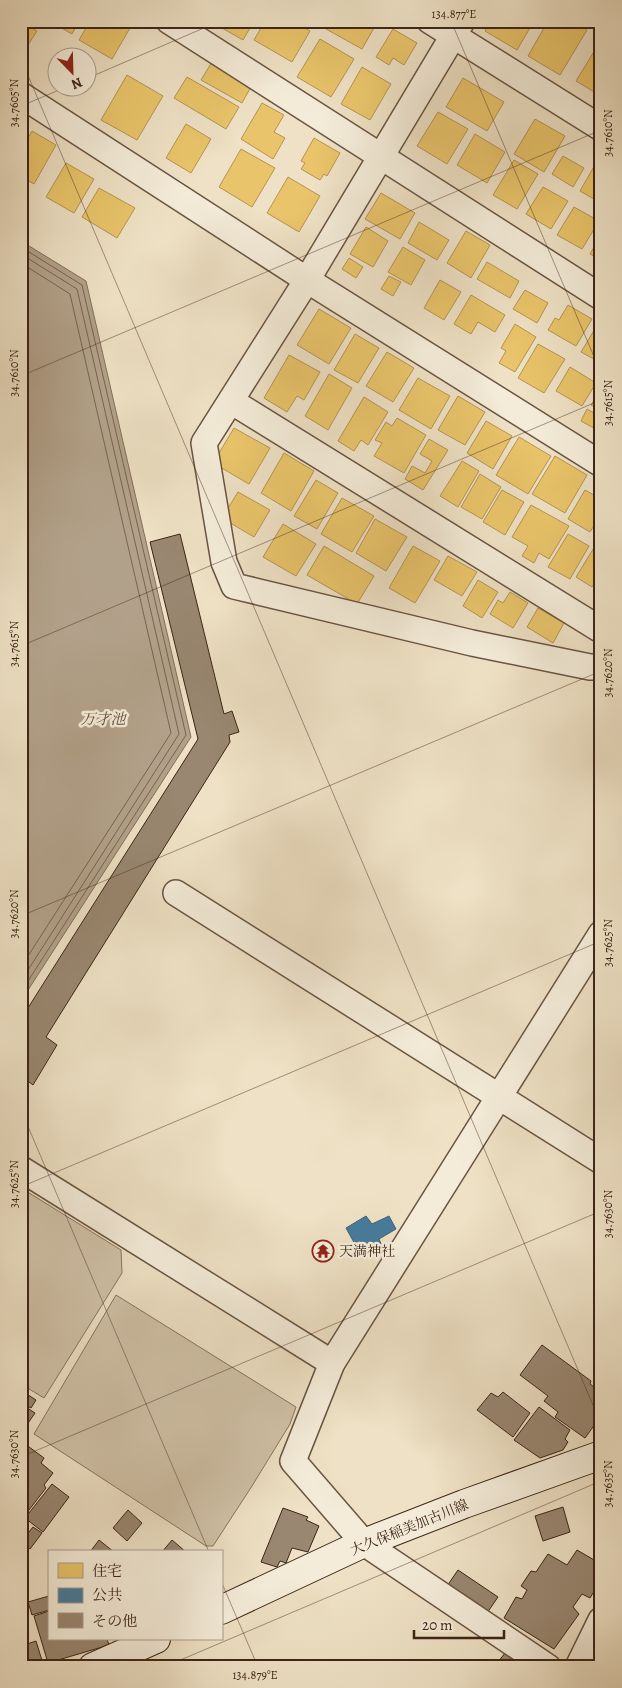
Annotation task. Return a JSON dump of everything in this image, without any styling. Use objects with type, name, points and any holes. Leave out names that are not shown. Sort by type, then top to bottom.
[{"type":"main road","name":"大久保稲美加古川線","points":[[222,1610],[364,1543],[464,1504],[601,1455]]},
{"type":"main road","points":[[93,1667],[154,1640]]},
{"type":"street","points":[[169,21],[601,297]]},
{"type":"street","points":[[430,21],[457,28],[601,128]]},
{"type":"street","points":[[457,28],[307,280],[204,443],[224,562],[234,586],[472,643],[601,667]]},
{"type":"street","points":[[21,95],[307,280],[601,464]]},
{"type":"street","points":[[231,401],[601,630]]},
{"type":"street","points":[[176,893],[601,1161]]},
{"type":"street","points":[[548,1667],[364,1543],[292,1461],[332,1364],[601,934]]},
{"type":"street","points":[[21,1169],[332,1364]]},
{"type":"street","points":[[578,1667],[601,1620]]},
{"type":"shaded area","points":[[21,1191],[26,1191],[121,1250],[122,1273],[44,1398],[21,1384]]},
{"type":"shaded area","points":[[116,1295],[296,1407],[290,1424],[213,1546],[206,1546],[34,1434]]},
{"type":"water","name":"万才池","points":[[21,241],[86,281],[191,737],[21,1001]]},
{"type":"building: 住宅","points":[[54,21],[79,21],[72,34],[53,23]]},
{"type":"building: 住宅","points":[[90,21],[97,25],[99,21],[134,21],[112,59],[98,51],[98,48],[93,48],[79,40]]},
{"type":"building: 住宅","points":[[217,21],[254,21],[243,40],[215,24]]},
{"type":"building: 住宅","points":[[265,21],[293,21],[310,31],[292,62],[254,40]]},
{"type":"building: 住宅","points":[[331,21],[378,21],[362,49],[326,29]]},
{"type":"building: 住宅","points":[[490,21],[534,21],[517,50],[485,31]]},
{"type":"building: 住宅","points":[[548,21],[572,21],[587,30],[560,75],[528,56]]},
{"type":"building: 住宅","points":[[21,22],[37,31],[21,56]]},
{"type":"building: 住宅","points":[[393,29],[417,43],[404,65],[393,58],[389,65],[376,57]]},
{"type":"building: 住宅","points":[[320,39],[354,59],[331,97],[297,77]]},
{"type":"building: 住宅","points":[[601,40],[601,96],[576,81]]},
{"type":"building: 住宅","points":[[212,62],[252,85],[242,103],[201,80]]},
{"type":"building: 住宅","points":[[362,67],[391,84],[370,120],[341,104]]},
{"type":"building: 住宅","points":[[127,75],[163,96],[137,140],[101,120]]},
{"type":"building: 住宅","points":[[187,77],[239,107],[226,129],[174,98]]},
{"type":"building: 住宅","points":[[463,78],[504,102],[487,131],[446,107]]},
{"type":"building: 住宅","points":[[262,103],[284,115],[274,132],[285,138],[273,159],[241,139]]},
{"type":"building: 住宅","points":[[438,112],[468,129],[447,164],[417,146]]},
{"type":"building: 住宅","points":[[535,119],[565,136],[544,172],[514,154]]},
{"type":"building: 住宅","points":[[186,124],[211,139],[191,173],[166,158]]},
{"type":"building: 住宅","points":[[32,131],[56,145],[34,184],[21,177],[21,134],[28,138]]},
{"type":"building: 住宅","points":[[475,134],[505,152],[487,183],[457,165]]},
{"type":"building: 住宅","points":[[314,138],[340,153],[327,176],[324,174],[320,180],[301,169],[305,163],[301,161]]},
{"type":"building: 住宅","points":[[241,149],[275,168],[252,207],[219,187]]},
{"type":"building: 住宅","points":[[563,156],[584,168],[573,187],[552,174]]},
{"type":"building: 住宅","points":[[514,160],[538,174],[517,209],[493,195]]},
{"type":"building: 住宅","points":[[66,163],[94,179],[74,213],[46,197]]},
{"type":"building: 住宅","points":[[596,163],[601,166],[601,200],[599,202],[580,191]]},
{"type":"building: 住宅","points":[[288,177],[320,196],[299,232],[267,213]]},
{"type":"building: 住宅","points":[[543,187],[568,201],[551,229],[526,214]]},
{"type":"building: 住宅","points":[[99,188],[135,208],[117,238],[82,217]]},
{"type":"building: 住宅","points":[[381,193],[415,213],[400,239],[365,219]]},
{"type":"building: 住宅","points":[[574,207],[599,221],[582,249],[557,235]]},
{"type":"building: 住宅","points":[[419,222],[449,240],[437,260],[408,243]]},
{"type":"building: 住宅","points":[[366,227],[388,241],[373,267],[350,254]]},
{"type":"building: 住宅","points":[[466,231],[490,245],[471,278],[447,263]]},
{"type":"building: 住宅","points":[[601,235],[601,260],[590,254]]},
{"type":"building: 住宅","points":[[403,247],[425,260],[411,285],[388,272]]},
{"type":"building: 住宅","points":[[349,258],[363,267],[356,278],[342,269]]},
{"type":"building: 住宅","points":[[487,262],[519,281],[510,298],[477,279]]},
{"type":"building: 住宅","points":[[389,276],[401,282],[393,296],[381,289]]},
{"type":"building: 住宅","points":[[440,280],[461,292],[444,320],[424,308]]},
{"type":"building: 住宅","points":[[525,290],[548,303],[537,323],[513,309]]},
{"type":"building: 住宅","points":[[471,295],[505,315],[495,332],[478,322],[471,334],[454,324]]},
{"type":"building: 住宅","points":[[568,305],[592,319],[576,346],[548,330],[555,318],[559,320]]},
{"type":"building: 住宅","points":[[319,309],[351,328],[329,364],[297,345]]},
{"type":"building: 住宅","points":[[601,319],[601,363],[581,352]]},
{"type":"building: 住宅","points":[[515,324],[536,337],[515,372],[499,363],[506,351],[501,348]]},
{"type":"building: 住宅","points":[[355,334],[379,348],[358,383],[334,370]]},
{"type":"building: 住宅","points":[[538,344],[565,359],[544,393],[518,378]]},
{"type":"building: 住宅","points":[[387,352],[414,368],[393,402],[366,386]]},
{"type":"building: 住宅","points":[[289,355],[320,372],[304,400],[297,396],[287,412],[264,398]]},
{"type":"building: 住宅","points":[[570,367],[596,383],[582,406],[556,391]]},
{"type":"building: 住宅","points":[[329,374],[352,388],[328,430],[305,416]]},
{"type":"building: 住宅","points":[[418,378],[450,396],[431,429],[399,410]]},
{"type":"building: 住宅","points":[[601,389],[601,410],[591,405]]},
{"type":"building: 住宅","points":[[458,396],[485,412],[465,445],[438,430]]},
{"type":"building: 住宅","points":[[364,397],[388,412],[368,445],[361,440],[354,451],[338,441]]},
{"type":"building: 住宅","points":[[587,409],[601,417],[601,432],[581,421]]},
{"type":"building: 住宅","points":[[397,418],[426,435],[404,473],[374,456],[382,443],[375,440],[386,422],[392,426]]},
{"type":"building: 住宅","points":[[486,421],[512,436],[493,469],[467,453]]},
{"type":"building: 住宅","points":[[234,428],[270,448],[249,484],[213,463]]},
{"type":"building: 住宅","points":[[519,437],[551,456],[528,494],[496,475]]},
{"type":"building: 住宅","points":[[429,439],[448,450],[423,490],[405,479],[412,466],[425,473],[432,461],[420,454]]},
{"type":"building: 住宅","points":[[284,453],[314,471],[291,511],[261,493]]},
{"type":"building: 住宅","points":[[555,456],[587,475],[565,513],[532,494]]},
{"type":"building: 住宅","points":[[462,461],[479,471],[458,507],[440,496]]},
{"type":"building: 住宅","points":[[480,474],[501,487],[482,519],[461,507]]},
{"type":"building: 住宅","points":[[316,480],[338,493],[317,529],[294,516]]},
{"type":"building: 住宅","points":[[502,490],[524,502],[505,535],[483,522]]},
{"type":"building: 住宅","points":[[585,490],[601,499],[601,514],[590,532],[568,519]]},
{"type":"building: 住宅","points":[[238,492],[270,510],[254,537],[222,518]]},
{"type":"building: 住宅","points":[[342,498],[374,516],[352,552],[321,534]]},
{"type":"building: 住宅","points":[[531,505],[569,526],[549,559],[539,553],[534,563],[522,556],[528,546],[512,537]]},
{"type":"building: 住宅","points":[[375,519],[407,537],[386,571],[356,553]]},
{"type":"building: 住宅","points":[[283,524],[316,544],[296,576],[263,557]]},
{"type":"building: 住宅","points":[[568,534],[589,546],[570,579],[548,567]]},
{"type":"building: 住宅","points":[[324,546],[374,576],[357,604],[307,575]]},
{"type":"building: 住宅","points":[[413,546],[440,561],[415,603],[389,588]]},
{"type":"building: 住宅","points":[[595,546],[601,549],[601,573],[592,587],[576,577]]},
{"type":"building: 住宅","points":[[448,556],[477,572],[462,596],[434,580]]},
{"type":"building: 住宅","points":[[478,580],[498,592],[482,618],[463,606]]},
{"type":"building: 住宅","points":[[510,592],[528,603],[513,628],[490,614],[498,600],[503,603]]},
{"type":"building: 住宅","points":[[538,608],[564,623],[553,643],[527,627]]},
{"type":"building: 公共","points":[[366,1216],[372,1224],[389,1216],[396,1229],[379,1239],[382,1246],[362,1257],[346,1228]]},
{"type":"building: その他","points":[[180,534],[224,714],[232,711],[239,732],[229,735],[230,742],[46,1037],[57,1045],[33,1085],[29,1082],[21,1094],[21,1019],[198,739],[150,542]]},
{"type":"building: その他","points":[[542,1345],[591,1381],[590,1384],[601,1392],[601,1416],[585,1438],[555,1417],[558,1412],[544,1401],[548,1396],[520,1375]]},
{"type":"building: その他","points":[[22,1391],[36,1400],[31,1408],[21,1402]]},
{"type":"building: その他","points":[[503,1392],[530,1413],[513,1437],[477,1410],[491,1393],[498,1397]]},
{"type":"building: その他","points":[[21,1404],[35,1413],[22,1432],[21,1432]]},
{"type":"building: その他","points":[[539,1407],[570,1430],[565,1439],[568,1442],[563,1450],[540,1458],[514,1440]]},
{"type":"building: その他","points":[[21,1441],[44,1458],[41,1463],[53,1473],[44,1485],[46,1488],[22,1519]]},
{"type":"building: その他","points":[[52,1484],[69,1497],[43,1532],[25,1518]]},
{"type":"building: その他","points":[[563,1507],[570,1532],[543,1541],[535,1516]]},
{"type":"building: その他","points":[[283,1508],[308,1517],[306,1520],[319,1526],[308,1552],[292,1548],[286,1563],[280,1561],[277,1567],[261,1562]]},
{"type":"building: その他","points":[[128,1510],[142,1523],[127,1541],[113,1528]]},
{"type":"building: その他","points":[[33,1527],[42,1533],[30,1549],[21,1542]]},
{"type":"building: その他","points":[[99,1540],[112,1550],[92,1550]]},
{"type":"building: その他","points":[[172,1540],[184,1550],[164,1550]]},
{"type":"building: その他","points":[[577,1550],[601,1564],[601,1580],[590,1598],[582,1594],[573,1607],[579,1614],[554,1649],[504,1618],[516,1597],[522,1599],[527,1590],[521,1586],[531,1571],[536,1572],[548,1554],[567,1565]]},
{"type":"building: その他","points":[[458,1570],[498,1597],[485,1616],[445,1589]]},
{"type":"building: その他","points":[[48,1596],[48,1610],[32,1615],[28,1602]]},
{"type":"building: その他","points":[[48,1611],[48,1640],[107,1640],[109,1645],[48,1663],[34,1616]]},
{"type":"building: その他","points":[[36,1641],[44,1667],[21,1667],[21,1646]]},
{"type":"building: その他","points":[[509,1648],[538,1667],[494,1667]]},
{"type":"place","name":"天満神社","points":[[323,1251]]}]
